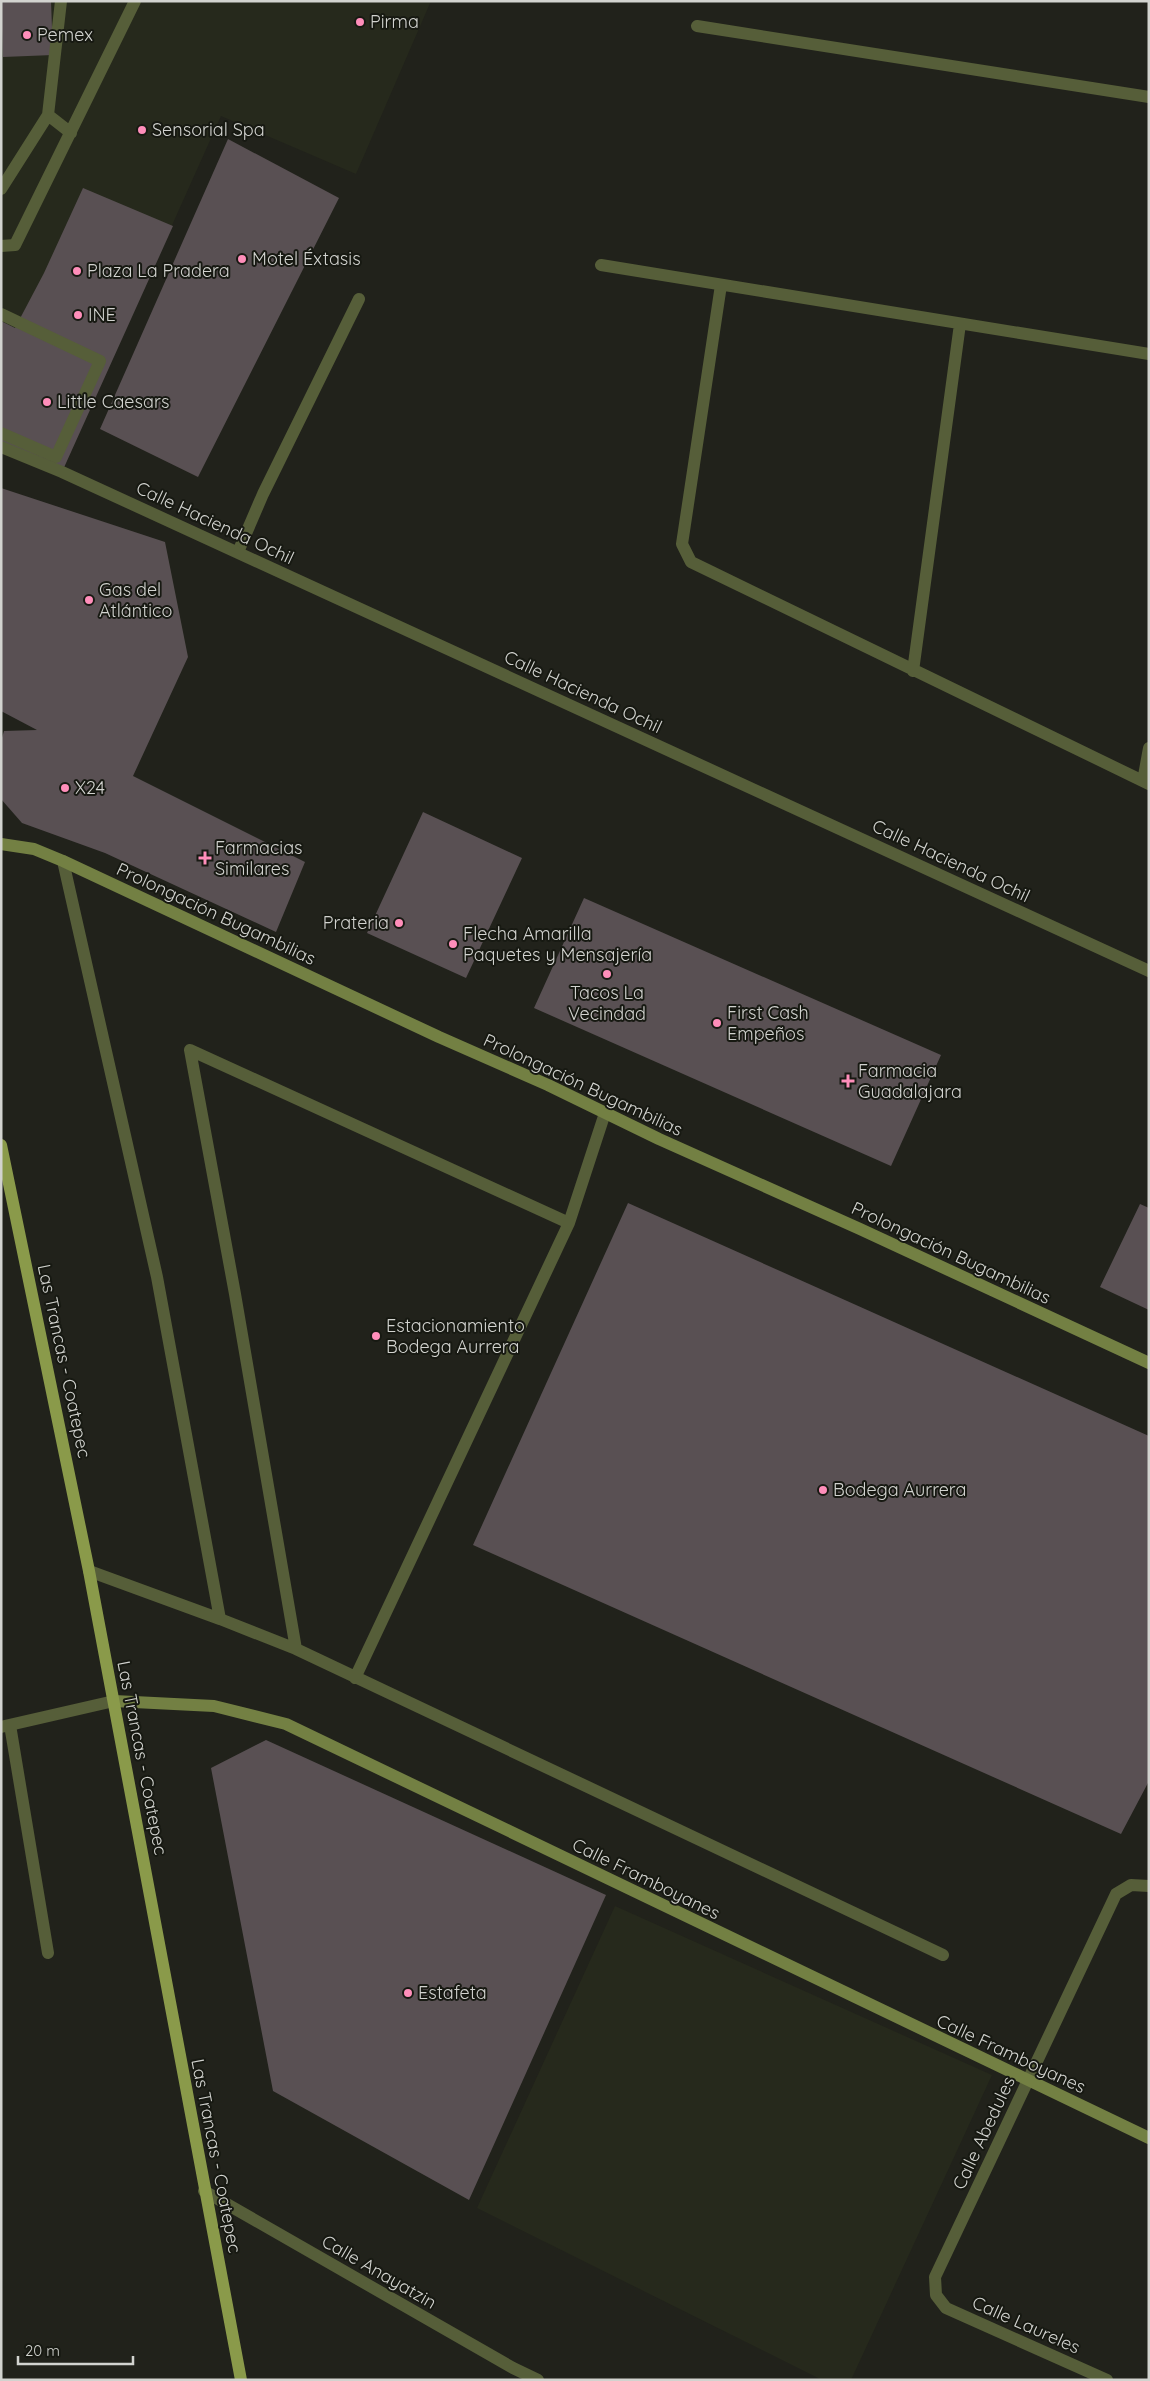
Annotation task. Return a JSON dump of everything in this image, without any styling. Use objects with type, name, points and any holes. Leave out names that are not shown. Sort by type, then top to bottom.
[{"type":"main road","name":"Las Trancas - Coatepec","points":[[1,1145],[89,1572],[241,2380]]},
{"type":"street","points":[[1,189],[48,115],[60,1]]},
{"type":"street","points":[[1,246],[16,245],[135,1]]},
{"type":"street","points":[[697,26],[1149,98]]},
{"type":"street","points":[[48,115],[71,133]]},
{"type":"street","points":[[601,265],[1149,354]]},
{"type":"street","points":[[721,285],[682,544],[691,562],[1146,783],[1149,748]]},
{"type":"street","points":[[238,552],[263,494],[359,299]]},
{"type":"street","points":[[1,314],[100,361],[56,457],[1,432]]},
{"type":"street","points":[[913,670],[960,324]]},
{"type":"street","name":"Calle Hacienda Ochil","points":[[1,446],[238,552],[1149,972]]},
{"type":"street","name":"Prolongación Bugambilias","points":[[1,844],[34,849],[63,861],[1149,1363]]},
{"type":"street","points":[[63,861],[157,1277],[220,1619]]},
{"type":"street","points":[[296,1649],[234,1285],[190,1050],[569,1223]]},
{"type":"street","points":[[355,1678],[569,1223],[605,1113]]},
{"type":"street","points":[[89,1572],[220,1619],[296,1649],[943,1955]]},
{"type":"street","points":[[48,1953],[6,1726],[114,1701]]},
{"type":"street","name":"Calle Framboyanes","points":[[114,1701],[214,1706],[286,1724],[1027,2082],[1149,2138]]},
{"type":"street","name":"Calle Abedules","points":[[936,2295],[935,2277],[1116,1894],[1131,1885],[1149,1886]]},
{"type":"street","name":"Calle Anayatzin","points":[[204,2191],[514,2374],[538,2380]]},
{"type":"street","name":"Calle Laureles","points":[[936,2295],[946,2308],[1107,2380]]},
{"type":"shaded area","name":"Plaza La Pradera","points":[[1,1],[431,1],[356,174],[221,116],[113,357],[1,447]]},
{"type":"shaded area","points":[[615,1906],[992,2075],[851,2380],[822,2380],[477,2208]]},
{"type":"building","name":"Pemex","points":[[1,1],[51,1],[53,55],[3,57]]},
{"type":"building","name":"Motel Éxtasis","points":[[228,139],[339,198],[198,477],[100,429]]},
{"type":"building","points":[[83,188],[173,226],[62,472],[1,447],[1,321],[15,328],[44,273]]},
{"type":"building","name":"Gas del Atlántico","points":[[1,488],[165,542],[188,657],[133,776],[305,862],[276,932],[105,853],[22,823],[1,799],[1,741],[4,731],[37,730],[1,711]]},
{"type":"building","points":[[423,812],[522,858],[466,978],[367,933]]},
{"type":"building","points":[[584,898],[941,1055],[891,1166],[534,1008]]},
{"type":"building","name":"Bodega Aurrera","points":[[628,1203],[1149,1436],[1149,1781],[1121,1834],[473,1545]]},
{"type":"building","points":[[1140,1204],[1149,1208],[1149,1310],[1100,1287]]},
{"type":"building","name":"Estafeta","points":[[266,1740],[606,1895],[469,2200],[273,2091],[211,1768]]},
{"type":"place","name":"Pirma","points":[[360,22]]},
{"type":"place","name":"Pemex","points":[[27,35]]},
{"type":"place","name":"Sensorial Spa","points":[[142,130]]},
{"type":"place","name":"Motel Éxtasis","points":[[242,259]]},
{"type":"place","name":"Plaza La Pradera","points":[[77,271]]},
{"type":"place","name":"INE","points":[[78,315]]},
{"type":"place","name":"Little Caesars","points":[[47,402]]},
{"type":"place","name":"Gas del Atlántico","points":[[89,600]]},
{"type":"place","name":"X24","points":[[65,788]]},
{"type":"place","name":"Farmacias Similares","points":[[205,858]]},
{"type":"place","name":"Prateria","points":[[399,923]]},
{"type":"place","name":"Flecha Amarilla Paquetes y Mensajería","points":[[453,944]]},
{"type":"place","name":"Tacos La Vecindad","points":[[607,974]]},
{"type":"place","name":"First Cash Empeños","points":[[717,1023]]},
{"type":"place","name":"Farmacia Guadalajara","points":[[848,1081]]},
{"type":"place","name":"Estacionamiento Bodega Aurrera","points":[[376,1336]]},
{"type":"place","name":"Bodega Aurrera","points":[[823,1490]]},
{"type":"place","name":"Estafeta","points":[[408,1993]]}]
